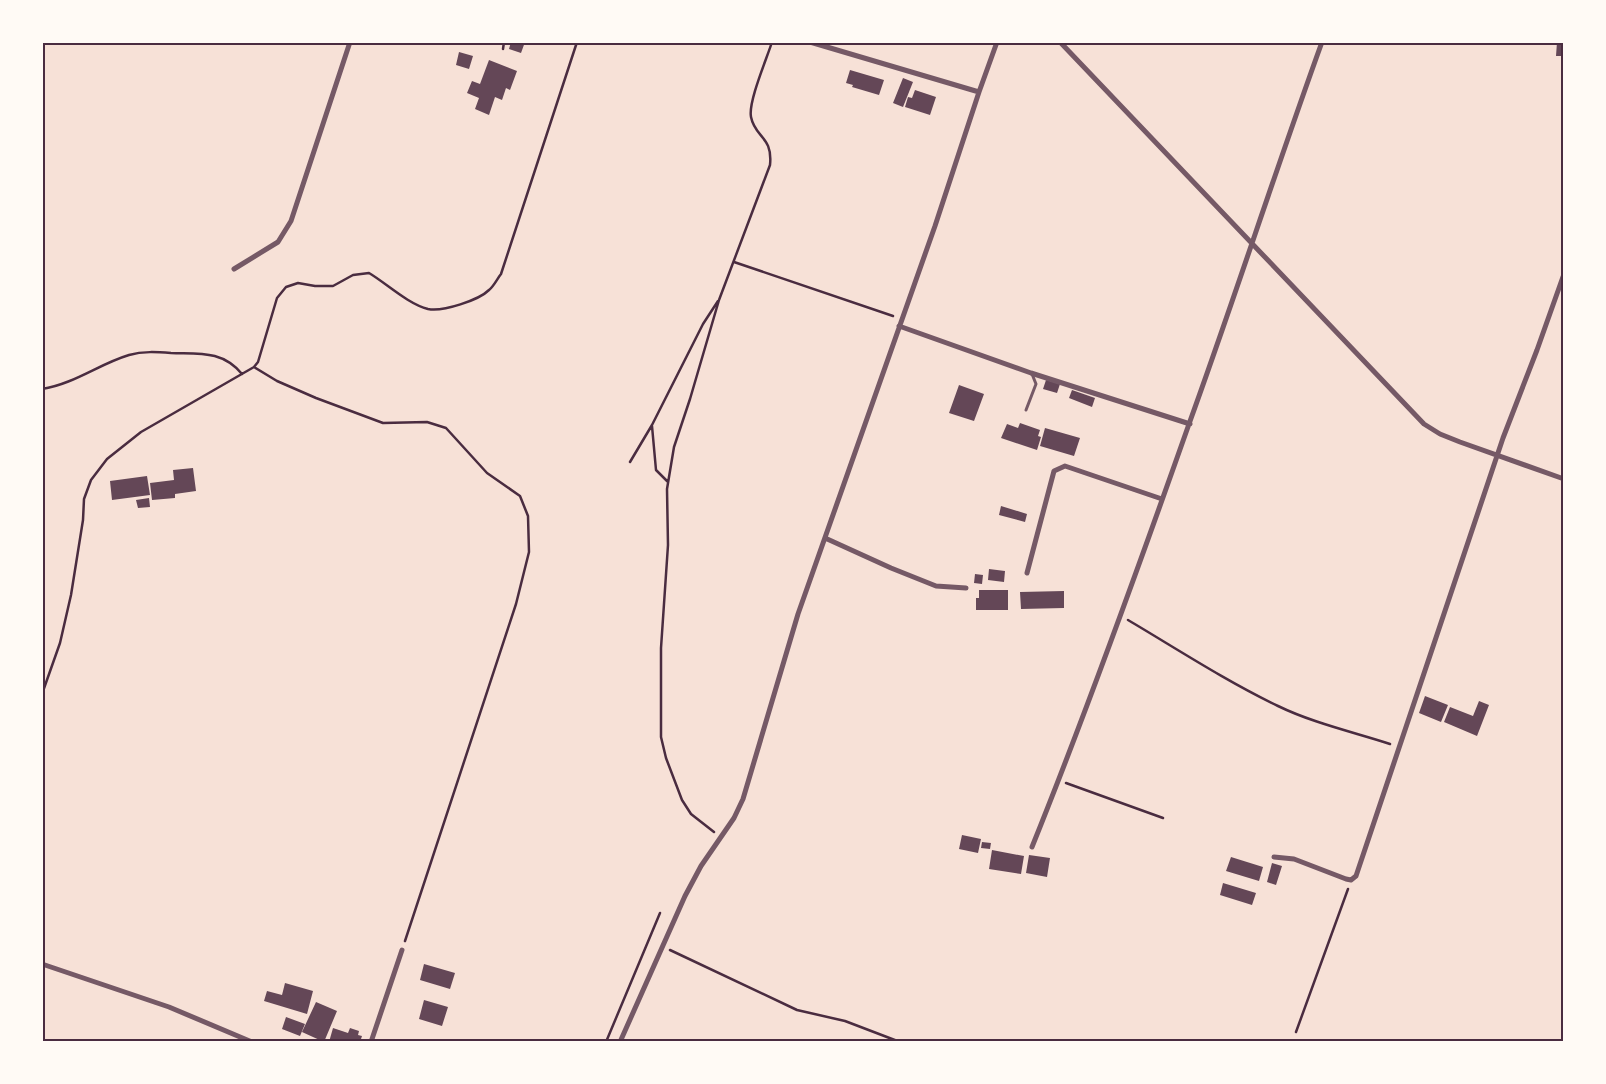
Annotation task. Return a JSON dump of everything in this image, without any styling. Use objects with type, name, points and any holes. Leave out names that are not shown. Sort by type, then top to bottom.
[{"type":"street","points":[[234,269],[278,242],[291,221],[350,42]]},
{"type":"street","points":[[810,42],[979,92]]},
{"type":"street","points":[[620,1042],[662,946],[701,866],[734,818],[743,799],[798,614],[998,42]]},
{"type":"street","points":[[1060,42],[1424,424],[1440,434],[1564,479]]},
{"type":"street","points":[[1032,847],[1059,781],[1190,424],[1277,167],[1322,42]]},
{"type":"street","points":[[1274,857],[1294,859],[1346,880],[1351,880],[1357,873],[1498,456],[1564,274]]},
{"type":"street","points":[[899,326],[1031,373],[1190,424]]},
{"type":"street","points":[[1027,573],[1054,471],[1066,466],[1162,499]]},
{"type":"street","points":[[825,538],[936,586],[966,588]]},
{"type":"street","points":[[371,1042],[402,950]]},
{"type":"street","points":[[42,964],[169,1007],[252,1042]]},
{"type":"lane","points":[[1026,410],[1036,384],[1031,373]]},
{"type":"path","points":[[503,49],[504,42]]},
{"type":"path","points":[[42,694],[60,643],[71,595],[83,520],[84,498],[91,480],[107,459],[141,432],[254,367],[258,362],[277,298],[286,287],[298,283],[315,286],[333,286],[353,275],[368,273],[412,302],[429,309],[447,308],[477,298],[490,290],[501,274],[577,42]]},
{"type":"path","points":[[722,834],[712,831],[702,824],[691,814],[682,800],[666,758],[661,737],[660,648],[668,545],[668,482],[674,447],[719,300],[770,165],[770,147],[750,116],[772,42]]},
{"type":"path","points":[[734,262],[901,319]]},
{"type":"path","points":[[630,462],[652,424],[703,324],[719,300]]},
{"type":"path","points":[[42,389],[73,381],[118,359],[138,353],[204,353],[226,360],[242,374]]},
{"type":"path","points":[[254,367],[277,382],[383,422],[426,422],[446,428],[487,473],[520,496],[528,516],[529,552],[516,604],[402,950]]},
{"type":"path","points":[[652,424],[656,470],[668,482]]},
{"type":"path","points":[[1120,615],[1244,689],[1279,707],[1312,720],[1392,744]]},
{"type":"path","points":[[1059,781],[1163,818]]},
{"type":"path","points":[[1296,1032],[1351,880]]},
{"type":"path","points":[[606,1042],[660,913]]},
{"type":"path","points":[[662,946],[797,1010],[845,1021],[900,1042]]},
{"type":"building","points":[[511,42],[525,42],[521,53],[509,49]]},
{"type":"building","points":[[1557,42],[1564,42],[1564,56],[1556,56]]},
{"type":"building","points":[[459,52],[473,56],[469,69],[456,65]]},
{"type":"building","points":[[489,60],[517,71],[510,90],[506,88],[502,100],[495,97],[489,115],[475,109],[479,98],[467,93],[472,81],[480,84]]},
{"type":"building","points":[[850,70],[884,80],[879,95],[852,87],[853,85],[846,83]]},
{"type":"building","points":[[903,78],[913,82],[903,107],[893,103]]},
{"type":"building","points":[[915,90],[936,97],[930,115],[905,107],[908,97],[912,98]]},
{"type":"building","points":[[1046,380],[1060,384],[1057,393],[1043,389]]},
{"type":"building","points":[[959,385],[984,394],[974,421],[949,413]]},
{"type":"building","points":[[1072,390],[1095,398],[1092,407],[1069,398]]},
{"type":"building","points":[[1020,423],[1040,430],[1038,436],[1041,437],[1037,450],[1001,438],[1007,424],[1018,428]]},
{"type":"building","points":[[1045,428],[1080,438],[1074,456],[1040,446]]},
{"type":"building","points":[[193,468],[196,491],[175,494],[175,498],[152,500],[150,483],[174,480],[173,470]]},
{"type":"building","points":[[147,476],[150,495],[112,500],[110,481]]},
{"type":"building","points":[[149,498],[150,507],[138,508],[136,500]]},
{"type":"building","points":[[1001,506],[1027,514],[1025,522],[999,515]]},
{"type":"building","points":[[989,569],[1005,571],[1004,582],[988,580]]},
{"type":"building","points":[[975,574],[983,575],[982,584],[974,583]]},
{"type":"building","points":[[979,590],[1008,590],[1008,610],[976,610],[976,598],[979,598]]},
{"type":"building","points":[[1064,591],[1064,608],[1021,609],[1020,592]]},
{"type":"building","points":[[1425,696],[1448,705],[1441,722],[1419,713]]},
{"type":"building","points":[[1479,701],[1489,705],[1477,736],[1444,722],[1450,707],[1473,716]]},
{"type":"building","points":[[962,835],[981,839],[978,853],[959,849]]},
{"type":"building","points":[[982,842],[991,843],[990,849],[981,848]]},
{"type":"building","points":[[992,850],[1024,856],[1021,874],[989,869]]},
{"type":"building","points":[[1029,855],[1050,858],[1047,877],[1026,873]]},
{"type":"building","points":[[1231,857],[1263,867],[1259,881],[1226,871]]},
{"type":"building","points":[[1272,863],[1282,866],[1276,885],[1267,882]]},
{"type":"building","points":[[1223,883],[1256,893],[1252,905],[1220,895]]},
{"type":"building","points":[[424,964],[455,973],[450,989],[420,980]]},
{"type":"building","points":[[285,983],[313,991],[307,1014],[264,1001],[267,991],[282,995]]},
{"type":"building","points":[[424,1000],[448,1007],[442,1026],[419,1019]]},
{"type":"building","points":[[316,1002],[337,1011],[324,1042],[302,1032]]},
{"type":"building","points":[[286,1017],[305,1024],[300,1036],[282,1029]]},
{"type":"building","points":[[333,1028],[348,1033],[350,1028],[359,1031],[358,1035],[362,1036],[360,1042],[329,1042]]}]
